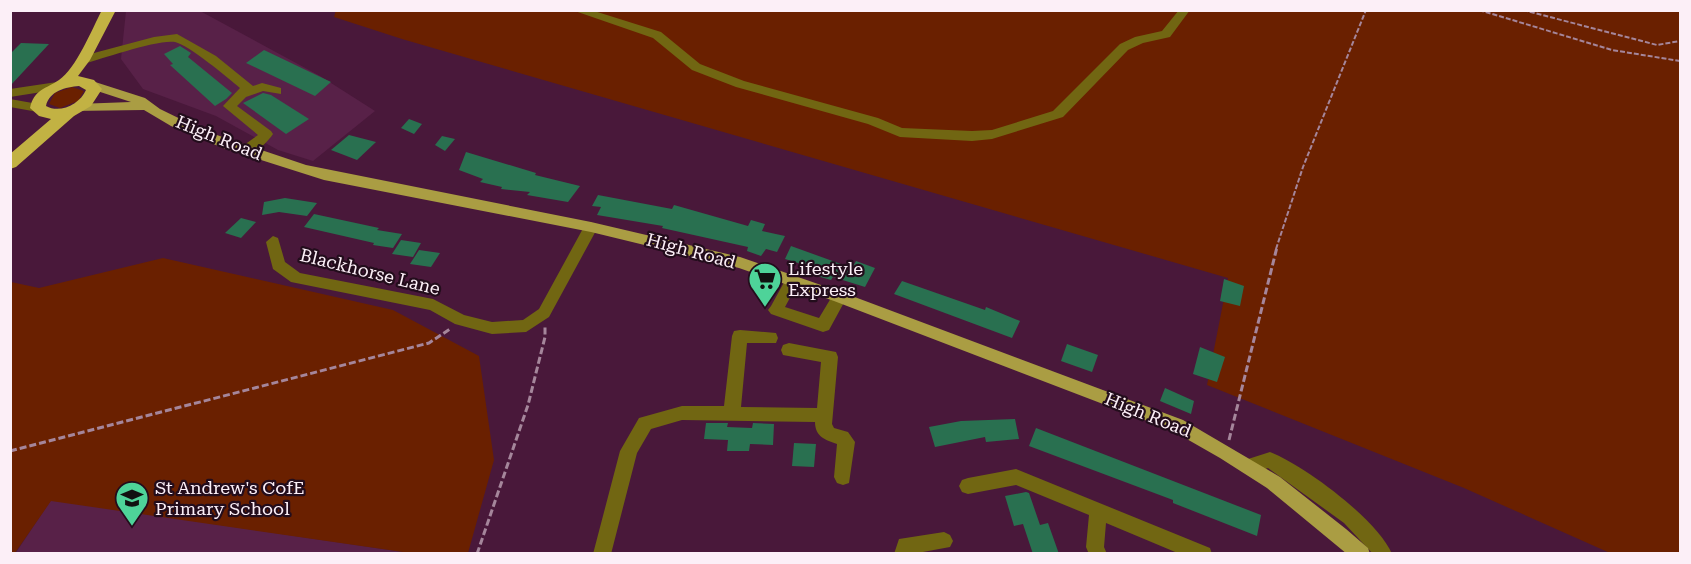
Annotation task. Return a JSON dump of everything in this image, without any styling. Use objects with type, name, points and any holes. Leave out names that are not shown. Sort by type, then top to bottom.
[{"type":"highway","points":[[10,163],[93,94],[90,58],[94,36],[103,25],[109,10]]},
{"type":"highway","points":[[10,156],[41,110],[44,94],[61,84],[90,58]]},
{"type":"highway","points":[[61,84],[78,81],[91,84]]},
{"type":"highway","points":[[41,110],[74,109]]},
{"type":"main road","name":"High Road","points":[[91,84],[141,101],[147,106],[244,150],[324,175],[591,226],[660,242],[792,280],[839,297],[1177,425],[1225,450],[1275,481],[1361,554]]},
{"type":"main road","name":"High Road","points":[[74,109],[147,106]]},
{"type":"street","points":[[577,10],[648,31],[663,39],[696,67],[740,84],[873,121],[900,132],[921,135],[972,136],[992,134],[1058,114],[1124,47],[1139,40],[1166,34],[1185,10]]},
{"type":"street","points":[[90,58],[154,41],[177,38],[202,53],[248,88],[246,93]]},
{"type":"street","points":[[10,93],[61,84]]},
{"type":"street","points":[[244,150],[263,140],[266,134],[229,106],[246,93],[262,87],[277,91]]},
{"type":"street","points":[[10,103],[41,110]]},
{"type":"street","points":[[543,313],[591,226]]},
{"type":"street","name":"Blackhorse Lane","points":[[273,242],[278,265],[296,278],[433,305],[463,320],[492,328],[526,326],[543,313]]},
{"type":"street","points":[[792,280],[776,310],[823,326],[839,297]]},
{"type":"street","points":[[732,413],[740,336],[770,338]]},
{"type":"street","points":[[789,350],[830,357],[823,415],[826,432],[842,437],[847,444],[843,477]]},
{"type":"street","points":[[602,554],[629,451],[645,423],[682,413],[823,415]]},
{"type":"street","points":[[1251,466],[1270,460],[1290,471],[1350,518],[1383,554]]},
{"type":"street","points":[[968,486],[1016,477],[1203,554]]},
{"type":"street","points":[[1098,511],[1095,547],[1098,554]]},
{"type":"street","points":[[903,554],[905,545],[944,541]]},
{"type":"path","points":[[1225,450],[1242,400],[1272,263],[1296,189],[1366,10]]},
{"type":"path","points":[[1479,10],[1612,50],[1680,61]]},
{"type":"path","points":[[1523,10],[1657,45],[1680,41]]},
{"type":"path","points":[[477,554],[528,405],[545,337],[543,313]]},
{"type":"path","points":[[10,451],[429,343],[463,320]]},
{"type":"shaded area","points":[[336,10],[1680,11],[1680,553],[1610,553],[1464,488],[1207,385],[1228,278],[402,39],[334,17]]},
{"type":"shaded area","points":[[126,11],[200,11],[320,76],[375,111],[313,161],[278,150],[216,116],[143,89],[121,59]]},
{"type":"shaded area","points":[[72,87],[84,91],[78,101],[60,108],[49,104],[55,93]]},
{"type":"shaded area","points":[[163,258],[393,310],[479,356],[494,460],[468,553],[410,553],[51,501],[15,553],[11,553],[11,282],[39,288]]},
{"type":"shaded area","name":"St Andrew's CofE Primary School","points":[[51,500],[410,553],[15,554]]},
{"type":"building","points":[[21,43],[49,44],[10,86],[10,54]]},
{"type":"building","points":[[180,46],[191,53],[188,57],[232,93],[226,99],[215,106],[170,65],[173,64],[164,54]]},
{"type":"building","points":[[264,50],[331,82],[315,96],[246,63]]},
{"type":"building","points":[[263,93],[271,95],[309,119],[286,134],[243,103]]},
{"type":"building","points":[[409,119],[422,124],[414,134],[401,128]]},
{"type":"building","points":[[349,135],[376,142],[357,160],[331,150]]},
{"type":"building","points":[[442,136],[455,139],[445,151],[435,145]]},
{"type":"building","points":[[466,152],[536,173],[535,175],[580,186],[568,202],[527,195],[530,192],[501,189],[502,187],[480,182],[483,179],[459,170]]},
{"type":"building","points":[[598,195],[672,209],[674,205],[748,226],[751,220],[765,224],[762,231],[785,236],[777,252],[766,249],[761,256],[747,251],[748,247],[662,228],[663,226],[597,215],[601,207],[592,206]]},
{"type":"building","points":[[285,198],[317,203],[307,216],[279,212],[262,215],[264,202]]},
{"type":"building","points":[[314,214],[402,234],[393,248],[373,245],[374,243],[304,227]]},
{"type":"building","points":[[241,218],[256,222],[241,238],[225,233]]},
{"type":"building","points":[[401,240],[421,243],[413,257],[392,254]]},
{"type":"building","points":[[791,246],[852,268],[856,261],[875,268],[865,287],[833,277],[831,280],[817,276],[821,270],[785,259]]},
{"type":"building","points":[[419,250],[440,253],[431,267],[410,264]]},
{"type":"building","points":[[1224,279],[1244,286],[1240,306],[1220,301]]},
{"type":"building","points":[[902,281],[985,310],[986,307],[1020,321],[1012,338],[894,294]]},
{"type":"building","points":[[1067,344],[1098,355],[1092,372],[1061,361]]},
{"type":"building","points":[[1200,347],[1225,357],[1217,382],[1193,374]]},
{"type":"building","points":[[1165,388],[1194,401],[1191,414],[1160,401]]},
{"type":"building","points":[[1015,419],[1019,439],[986,442],[985,437],[935,447],[929,427],[961,421]]},
{"type":"building","points":[[706,423],[728,423],[727,427],[752,428],[753,423],[774,424],[773,445],[750,444],[749,451],[727,451],[728,440],[704,439]]},
{"type":"building","points":[[1036,428],[1261,515],[1257,536],[1173,503],[1173,500],[1029,446]]},
{"type":"building","points":[[794,443],[816,444],[814,467],[792,466]]},
{"type":"building","points":[[1029,493],[1040,525],[1048,523],[1059,554],[1033,554],[1023,524],[1014,526],[1005,496]]},
{"type":"place","name":"Lifestyle Express","points":[[765,308]]},
{"type":"place","name":"St Andrew's CofE Primary School","points":[[132,527]]}]
